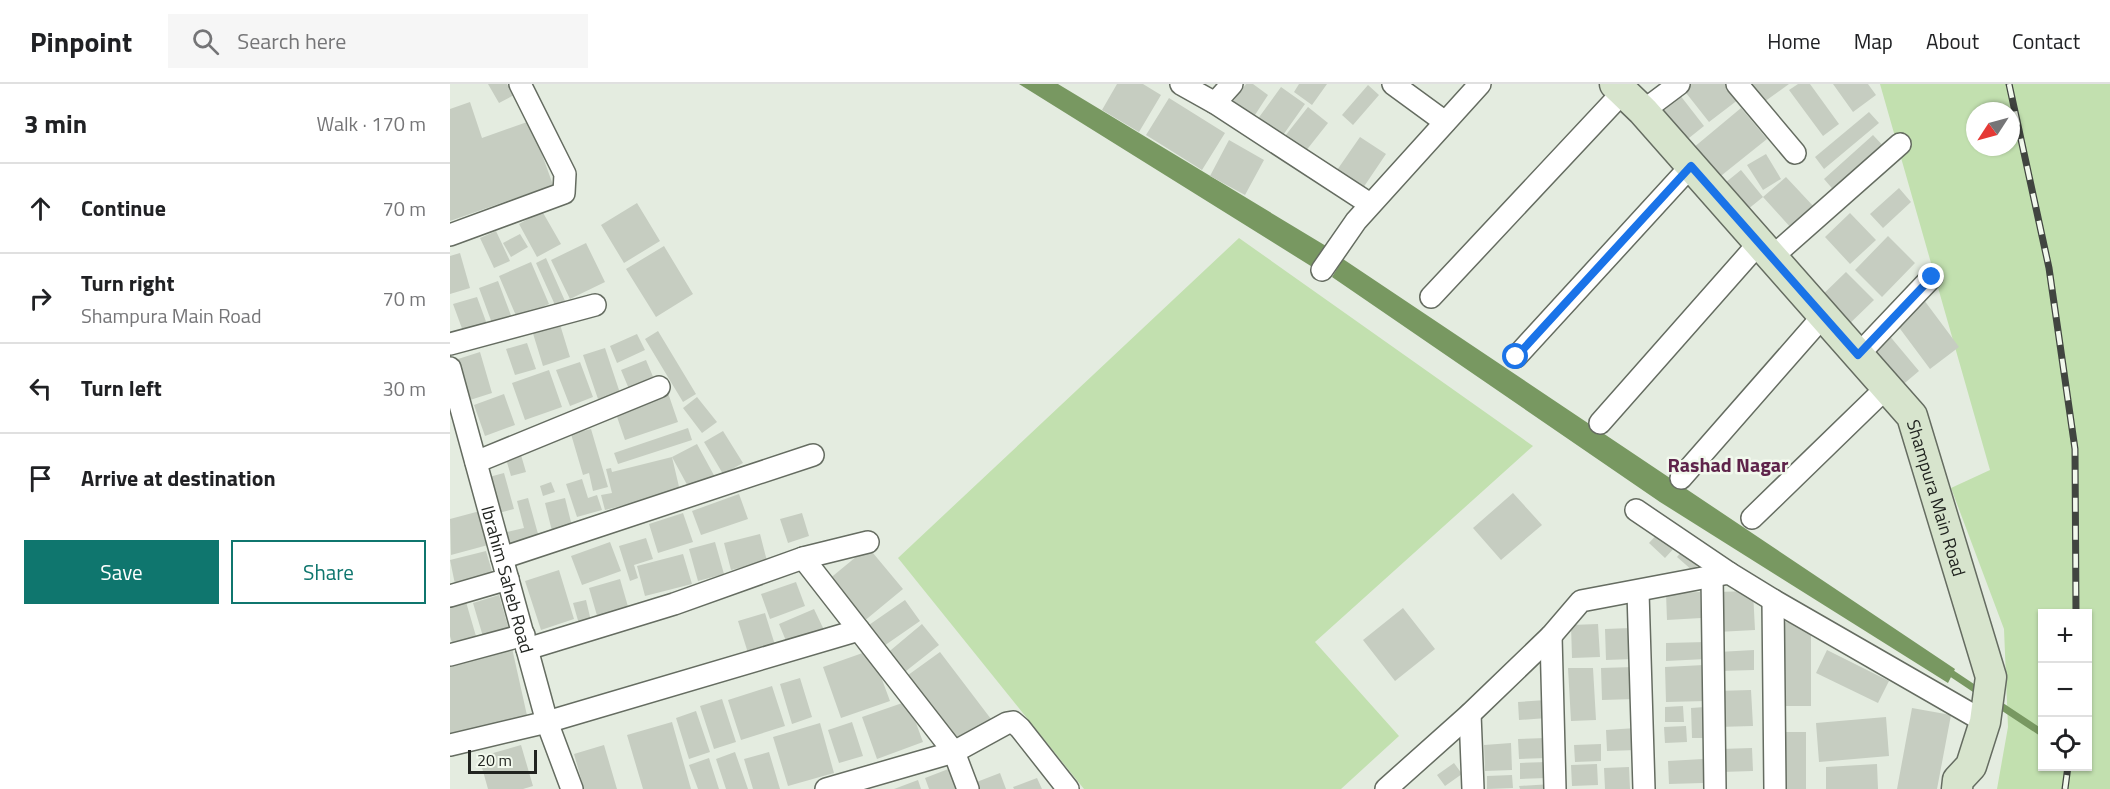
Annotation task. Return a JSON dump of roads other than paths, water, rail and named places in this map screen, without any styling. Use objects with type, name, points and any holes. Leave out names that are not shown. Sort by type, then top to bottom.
[{"type":"street","points":[[450,235],[564,193],[565,174],[520,84]]},
{"type":"street","points":[[1181,84],[1370,204]]},
{"type":"street","points":[[1215,104],[1232,84]]},
{"type":"street","points":[[1393,84],[1445,122]]},
{"type":"street","points":[[1322,270],[1370,204],[1480,84]]},
{"type":"street","points":[[1431,297],[1627,96],[1678,84]]},
{"type":"street","points":[[1737,84],[1795,153]]},
{"type":"street","name":"Shampura Main Road","points":[[1627,96],[1912,416],[1991,677],[1986,716],[1968,781]]},
{"type":"street","points":[[1600,423],[1765,250],[1900,144]]},
{"type":"street","points":[[1516,357],[1691,166]]},
{"type":"street","points":[[1858,355],[1932,277]]},
{"type":"street","points":[[450,344],[595,305]]},
{"type":"street","points":[[1681,478],[1823,316]]},
{"type":"street","name":"Ibrahim Saheb Road","points":[[450,368],[547,722],[572,789]]},
{"type":"street","points":[[476,462],[659,387]]},
{"type":"street","points":[[1752,518],[1887,387]]},
{"type":"street","points":[[450,596],[505,568],[813,455]]},
{"type":"street","points":[[1636,510],[1721,574],[1986,716]]},
{"type":"street","points":[[450,655],[525,642],[674,604],[802,558],[868,542]]},
{"type":"street","points":[[802,558],[954,752],[968,789]]},
{"type":"street","points":[[1386,789],[1470,714],[1551,636],[1581,601],[1638,592],[1721,574]]},
{"type":"street","points":[[1715,789],[1721,574]]},
{"type":"street","points":[[1638,592],[1644,789]]},
{"type":"street","points":[[1773,600],[1774,789]]},
{"type":"street","points":[[450,745],[547,722],[859,630]]},
{"type":"street","points":[[1551,636],[1555,789]]},
{"type":"street","points":[[1470,714],[1473,789]]},
{"type":"street","points":[[826,789],[883,781],[954,752],[1007,723],[1013,722],[1068,789]]},
{"type":"waterway","points":[[1945,669],[1981,693]]},
{"type":"waterway","points":[[1995,702],[2038,730]]},
{"type":"railway","points":[[2009,84],[2049,268],[2075,449],[2076,609]]},
{"type":"railway","points":[[2065,789],[2067,771]]},
{"type":"district","name":"Rashad Nagar","points":[[1728,464]]}]
